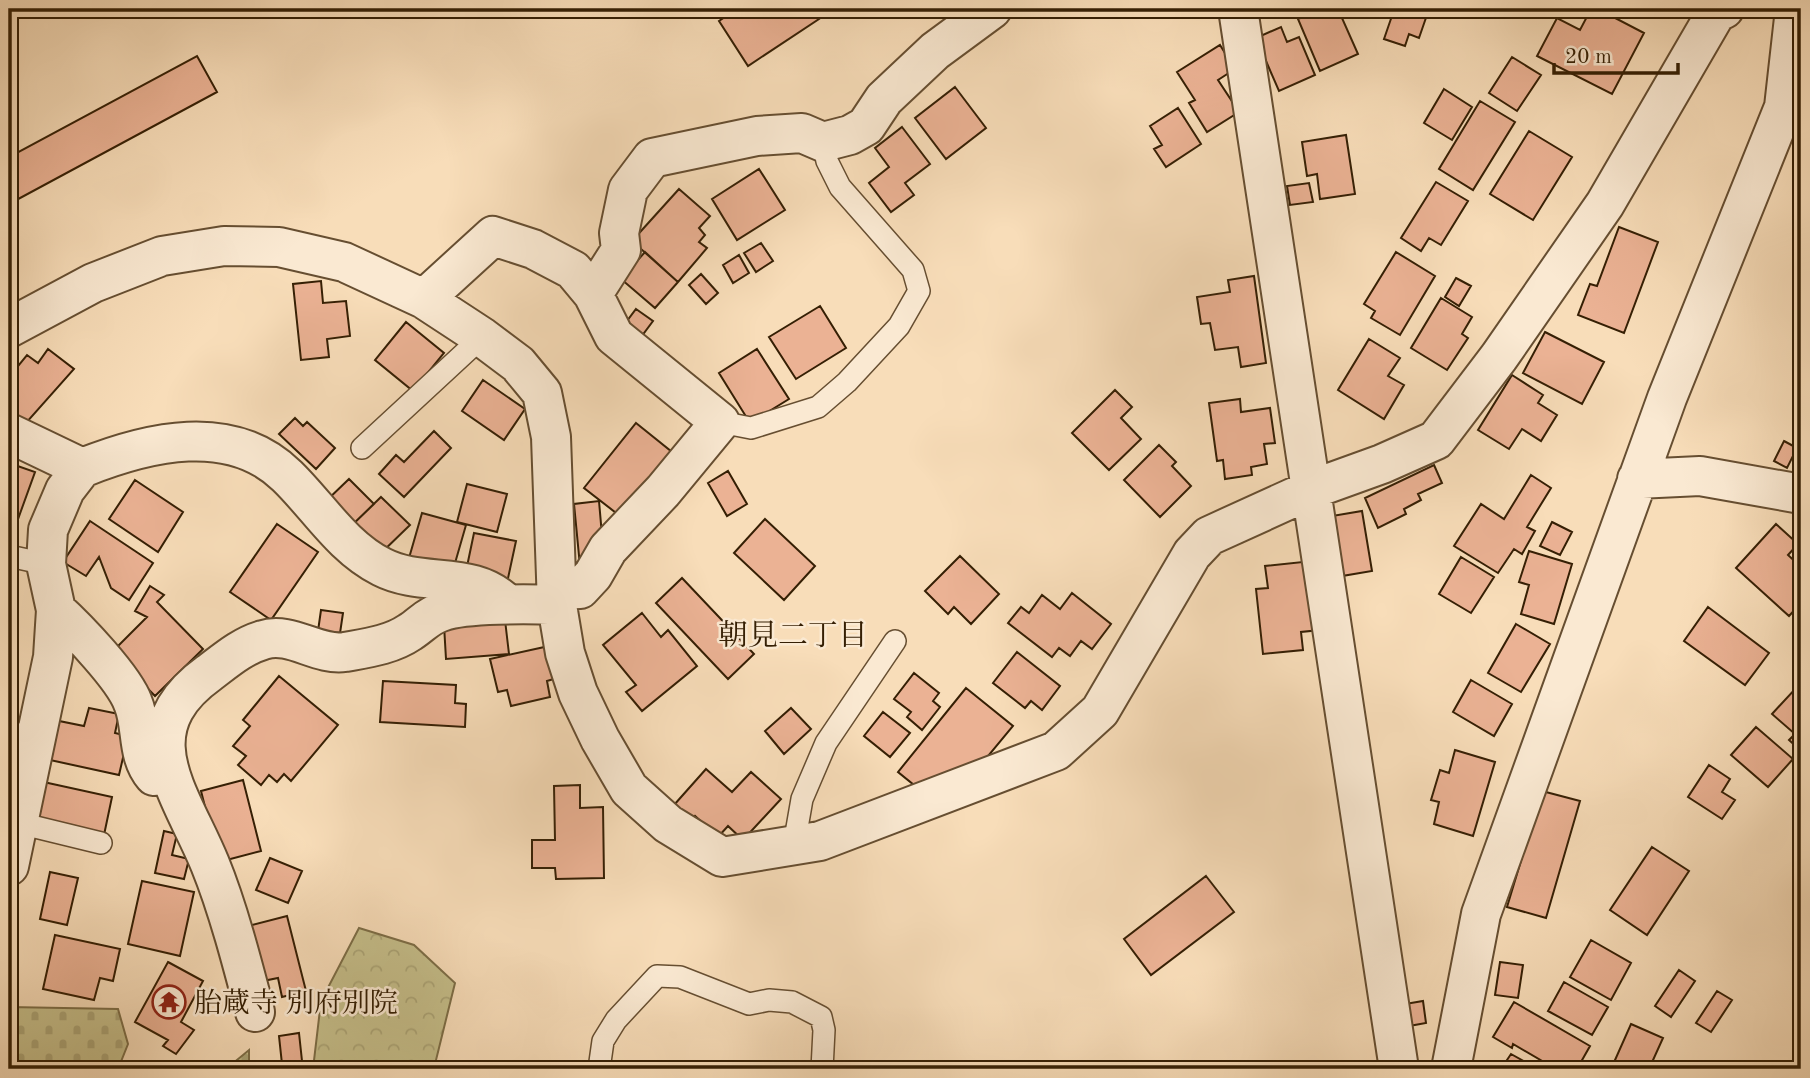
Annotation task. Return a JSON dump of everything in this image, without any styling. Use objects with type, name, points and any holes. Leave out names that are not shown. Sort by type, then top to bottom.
[{"type":"street","points":[[593,294],[621,250],[620,233],[628,190],[652,158],[757,136],[802,133],[823,142],[850,135],[866,126],[884,99],[935,51],[992,9]]},
{"type":"street","points":[[1238,9],[1399,1069]]},
{"type":"street","points":[[9,328],[93,283],[162,256],[224,246],[279,247],[344,262],[424,299],[518,364],[542,393],[551,437],[557,597],[565,653],[578,693],[600,739],[629,789],[668,824],[722,856],[820,841],[1056,751],[1100,711],[1192,554],[1209,536],[1310,490],[1382,464],[1436,440],[1499,357],[1605,204],[1716,13],[1724,9]]},
{"type":"street","points":[[1451,1069],[1481,914],[1637,479],[1784,107],[1795,9]]},
{"type":"street","points":[[255,1012],[211,866],[177,788],[163,747],[165,728],[175,704],[196,682],[238,651],[264,639],[281,638],[333,653],[362,649],[393,642],[444,610],[557,597],[580,589],[593,575],[608,549],[663,491],[720,422],[614,335],[593,294],[573,270],[533,249],[493,236],[424,299]]},
{"type":"street","points":[[9,433],[82,468]]},
{"type":"street","points":[[13,839],[23,735],[53,657],[57,610],[46,565],[48,530],[65,490],[82,468],[103,459],[198,440],[232,444],[261,456],[286,475],[348,542],[384,569],[476,584],[496,593],[507,604]]},
{"type":"street","points":[[1637,479],[1700,476],[1801,494]]},
{"type":"street","points":[[57,610],[111,671],[133,702],[145,766],[161,783],[177,788]]},
{"type":"lane","points":[[720,422],[751,428],[818,407],[847,382],[900,326],[919,291],[914,270],[899,257],[864,211],[840,187],[827,162],[823,142]]},
{"type":"lane","points":[[362,448],[482,337]]},
{"type":"lane","points":[[9,556],[46,565]]},
{"type":"lane","points":[[794,845],[802,799],[826,743],[895,641]]},
{"type":"lane","points":[[13,839],[101,843]]},
{"type":"lane","points":[[599,1069],[603,1041],[616,1020],[657,976],[680,977],[749,1004],[780,1001],[808,1007],[821,1017],[824,1030],[822,1069]]},
{"type":"green space","points":[[359,928],[414,945],[455,983],[436,1060],[441,1069],[313,1069],[321,1001]]},
{"type":"green space","points":[[9,1007],[118,1009],[128,1044],[118,1069],[9,1069]]},
{"type":"green space","points":[[249,1050],[249,1069],[226,1069]]},
{"type":"building","points":[[737,9],[812,9],[819,19],[748,66],[719,21]]},
{"type":"building","points":[[1320,9],[1338,9],[1358,54],[1320,71],[1298,19]]},
{"type":"building","points":[[1391,9],[1429,9],[1419,38],[1409,34],[1405,46],[1384,39],[1394,10]]},
{"type":"building","points":[[1591,9],[1598,9],[1644,33],[1612,94],[1537,56],[1557,18],[1580,30]]},
{"type":"building","points":[[1281,27],[1287,42],[1299,37],[1315,75],[1279,91],[1256,38]]},
{"type":"building","points":[[1220,45],[1235,69],[1218,80],[1239,112],[1207,132],[1189,103],[1195,100],[1177,72]]},
{"type":"building","points":[[197,56],[217,92],[9,204],[9,157]]},
{"type":"building","points":[[1512,57],[1541,75],[1517,111],[1489,93]]},
{"type":"building","points":[[955,87],[986,128],[946,159],[915,118]]},
{"type":"building","points":[[1444,89],[1472,107],[1452,140],[1424,123]]},
{"type":"building","points":[[1480,101],[1515,122],[1473,190],[1439,169]]},
{"type":"building","points":[[1178,108],[1201,144],[1166,167],[1154,149],[1162,145],[1150,126]]},
{"type":"building","points":[[902,127],[930,164],[905,183],[914,195],[891,212],[869,183],[889,167],[875,148]]},
{"type":"building","points":[[1529,131],[1572,157],[1533,220],[1490,194]]},
{"type":"building","points":[[1346,135],[1355,194],[1320,199],[1317,174],[1307,176],[1302,142]]},
{"type":"building","points":[[759,169],[785,210],[737,240],[712,199]]},
{"type":"building","points":[[1436,182],[1468,201],[1441,245],[1429,238],[1421,251],[1401,238]]},
{"type":"building","points":[[1309,183],[1313,202],[1290,205],[1287,186]]},
{"type":"building","points":[[679,189],[710,216],[699,228],[705,235],[699,242],[707,248],[678,282],[632,241]]},
{"type":"building","points":[[1619,227],[1658,242],[1624,333],[1578,315],[1590,284],[1597,286]]},
{"type":"building","points":[[761,243],[773,261],[756,272],[744,253]]},
{"type":"building","points":[[645,252],[678,282],[655,308],[621,279]]},
{"type":"building","points":[[1396,252],[1435,276],[1400,335],[1371,318],[1375,311],[1364,304]]},
{"type":"building","points":[[739,255],[749,273],[733,283],[723,265]]},
{"type":"building","points":[[701,274],[718,293],[706,304],[689,285]]},
{"type":"building","points":[[1254,276],[1266,363],[1241,367],[1238,347],[1215,350],[1210,323],[1201,324],[1197,297],[1230,292],[1228,280]]},
{"type":"building","points":[[1456,278],[1471,286],[1459,306],[1445,297]]},
{"type":"building","points":[[321,281],[323,303],[346,301],[350,336],[327,339],[329,357],[301,360],[293,284]]},
{"type":"building","points":[[1441,298],[1472,317],[1462,334],[1468,338],[1447,370],[1411,348]]},
{"type":"building","points":[[820,306],[846,348],[796,379],[769,337]]},
{"type":"building","points":[[636,309],[653,321],[638,341],[621,329]]},
{"type":"building","points":[[406,322],[444,353],[413,391],[375,360]]},
{"type":"building","points":[[1545,332],[1604,362],[1582,404],[1523,373]]},
{"type":"building","points":[[1369,339],[1400,358],[1388,376],[1404,385],[1384,419],[1338,390]]},
{"type":"building","points":[[48,349],[74,369],[26,423],[9,411],[9,377],[27,355],[38,363]]},
{"type":"building","points":[[757,349],[789,399],[750,423],[719,373]]},
{"type":"building","points":[[1512,375],[1543,395],[1538,403],[1557,415],[1541,441],[1522,429],[1509,449],[1478,430]]},
{"type":"building","points":[[483,380],[525,409],[504,440],[462,411]]},
{"type":"building","points":[[1115,390],[1132,407],[1121,418],[1141,439],[1109,470],[1072,433]]},
{"type":"building","points":[[1240,399],[1241,412],[1270,408],[1275,443],[1264,444],[1267,464],[1251,467],[1252,475],[1225,479],[1223,460],[1217,461],[1209,403]]},
{"type":"building","points":[[295,418],[303,426],[307,422],[335,448],[316,469],[279,434]]},
{"type":"building","points":[[636,423],[672,452],[620,516],[584,488]]},
{"type":"building","points":[[434,431],[451,448],[404,497],[379,474],[396,455],[404,462]]},
{"type":"building","points":[[1784,441],[1797,448],[1787,468],[1774,461]]},
{"type":"building","points":[[1159,445],[1176,462],[1172,466],[1191,486],[1160,517],[1124,480]]},
{"type":"building","points":[[9,463],[35,472],[13,533],[9,531]]},
{"type":"building","points":[[1434,465],[1442,483],[1418,494],[1421,500],[1404,509],[1406,514],[1378,528],[1365,498]]},
{"type":"building","points":[[728,471],[747,504],[727,516],[708,483]]},
{"type":"building","points":[[1531,475],[1551,488],[1527,527],[1535,531],[1522,554],[1514,549],[1498,573],[1454,546],[1481,504],[1504,519]]},
{"type":"building","points":[[349,479],[374,504],[349,528],[324,503]]},
{"type":"building","points":[[135,480],[183,512],[158,552],[109,519]]},
{"type":"building","points":[[467,484],[507,494],[497,532],[457,522]]},
{"type":"building","points":[[381,497],[410,525],[377,557],[349,528]]},
{"type":"building","points":[[599,501],[603,547],[580,566],[574,504]]},
{"type":"building","points":[[1362,511],[1372,571],[1342,576],[1332,516]]},
{"type":"building","points":[[422,513],[466,525],[451,577],[407,565]]},
{"type":"building","points":[[765,519],[815,566],[784,600],[734,553]]},
{"type":"building","points":[[90,521],[153,563],[129,600],[111,588],[99,557],[86,576],[63,562]]},
{"type":"building","points":[[1552,522],[1572,532],[1560,555],[1540,546]]},
{"type":"building","points":[[277,524],[318,552],[271,620],[230,592]]},
{"type":"building","points":[[1776,524],[1798,544],[1788,555],[1801,567],[1801,603],[1789,616],[1736,568]]},
{"type":"building","points":[[474,533],[516,541],[507,583],[465,576]]},
{"type":"building","points":[[1529,551],[1572,564],[1554,624],[1521,614],[1529,585],[1519,582]]},
{"type":"building","points":[[960,556],[999,594],[971,624],[954,607],[948,614],[925,591]]},
{"type":"building","points":[[1461,557],[1494,577],[1471,613],[1439,594]]},
{"type":"building","points":[[1312,561],[1320,630],[1301,632],[1303,650],[1263,654],[1256,589],[1268,588],[1265,566]]},
{"type":"building","points":[[682,578],[754,654],[728,679],[656,603]]},
{"type":"building","points":[[150,586],[164,595],[157,602],[203,649],[155,696],[112,652],[147,617],[135,611]]},
{"type":"building","points":[[1072,593],[1111,624],[1092,649],[1081,641],[1070,656],[1059,648],[1052,657],[1008,623],[1021,607],[1029,613],[1042,595],[1060,609]]},
{"type":"building","points":[[1708,607],[1769,653],[1745,685],[1684,641]]},
{"type":"building","points":[[321,610],[343,613],[339,640],[317,638]]},
{"type":"building","points":[[642,613],[661,637],[668,630],[697,666],[642,711],[626,692],[636,685],[603,645]]},
{"type":"building","points":[[505,620],[509,654],[446,659],[444,625]]},
{"type":"building","points":[[1516,624],[1550,644],[1521,692],[1488,673]]},
{"type":"building","points":[[549,646],[557,678],[547,681],[550,697],[511,706],[507,690],[498,692],[490,659]]},
{"type":"building","points":[[1017,652],[1060,686],[1042,710],[1031,701],[1025,708],[993,683]]},
{"type":"building","points":[[914,673],[939,693],[933,701],[940,707],[922,730],[907,717],[911,712],[894,699]]},
{"type":"building","points":[[279,676],[338,725],[291,781],[284,774],[277,782],[269,775],[261,785],[238,765],[246,756],[233,746],[250,726],[243,720]]},
{"type":"building","points":[[1471,680],[1512,704],[1494,736],[1453,712]]},
{"type":"building","points":[[383,681],[456,685],[455,703],[466,704],[465,727],[380,722]]},
{"type":"building","points":[[966,688],[1013,726],[984,761],[919,789],[898,772]]},
{"type":"building","points":[[1796,688],[1801,692],[1801,751],[1789,740],[1795,734],[1772,714]]},
{"type":"building","points":[[89,708],[119,714],[115,733],[128,736],[119,775],[50,760],[59,721],[84,726]]},
{"type":"building","points":[[791,708],[811,729],[784,754],[765,731]]},
{"type":"building","points":[[883,712],[910,733],[890,757],[864,736]]},
{"type":"building","points":[[1756,727],[1793,759],[1768,787],[1731,755]]},
{"type":"building","points":[[1455,750],[1495,762],[1473,836],[1434,824],[1439,802],[1431,800],[1440,770],[1449,773]]},
{"type":"building","points":[[1709,765],[1730,779],[1722,792],[1735,800],[1722,819],[1688,797]]},
{"type":"building","points":[[706,769],[732,792],[751,772],[781,799],[743,840],[728,826],[718,837],[695,816],[691,820],[674,805]]},
{"type":"building","points":[[243,780],[261,851],[219,862],[201,791]]},
{"type":"building","points":[[39,781],[112,797],[104,835],[31,819]]},
{"type":"building","points":[[580,785],[580,808],[603,807],[604,878],[556,879],[555,868],[532,868],[532,840],[555,840],[554,786]]},
{"type":"building","points":[[1542,791],[1580,801],[1546,918],[1507,907]]},
{"type":"building","points":[[164,831],[177,834],[172,855],[189,859],[184,879],[155,873]]},
{"type":"building","points":[[1652,847],[1689,871],[1647,935],[1610,910]]},
{"type":"building","points":[[270,858],[302,871],[288,903],[256,890]]},
{"type":"building","points":[[50,872],[78,878],[67,925],[40,919]]},
{"type":"building","points":[[1206,876],[1234,912],[1151,975],[1124,939]]},
{"type":"building","points":[[142,881],[194,892],[180,956],[128,944]]},
{"type":"building","points":[[287,916],[306,991],[282,997],[278,978],[258,982],[244,927]]},
{"type":"building","points":[[55,935],[120,949],[113,981],[100,978],[94,1000],[43,989]]},
{"type":"building","points":[[1591,940],[1631,963],[1611,1000],[1570,977]]},
{"type":"building","name":"胎蔵寺 別府別院","points":[[168,962],[203,981],[181,1022],[194,1030],[176,1054],[163,1046],[168,1040],[135,1022]]},
{"type":"building","points":[[1500,962],[1523,965],[1518,998],[1495,995]]},
{"type":"building","points":[[1679,970],[1695,981],[1671,1017],[1655,1006]]},
{"type":"building","points":[[1564,982],[1608,1007],[1592,1035],[1548,1011]]},
{"type":"building","points":[[1717,991],[1732,1000],[1711,1032],[1696,1023]]},
{"type":"building","points":[[1423,1001],[1426,1023],[1409,1026],[1405,1004]]},
{"type":"building","points":[[1514,1002],[1590,1046],[1577,1069],[1556,1069],[1513,1044],[1512,1048],[1493,1037]]},
{"type":"building","points":[[1631,1024],[1663,1038],[1649,1069],[1611,1069]]},
{"type":"building","points":[[299,1033],[302,1061],[282,1064],[279,1036]]},
{"type":"building","points":[[1511,1054],[1538,1069],[1501,1069]]},
{"type":"place","name":"胎蔵寺 別府別院","points":[[169,1002]]},
{"type":"district","name":"朝見二丁目","points":[[793,635]]}]
